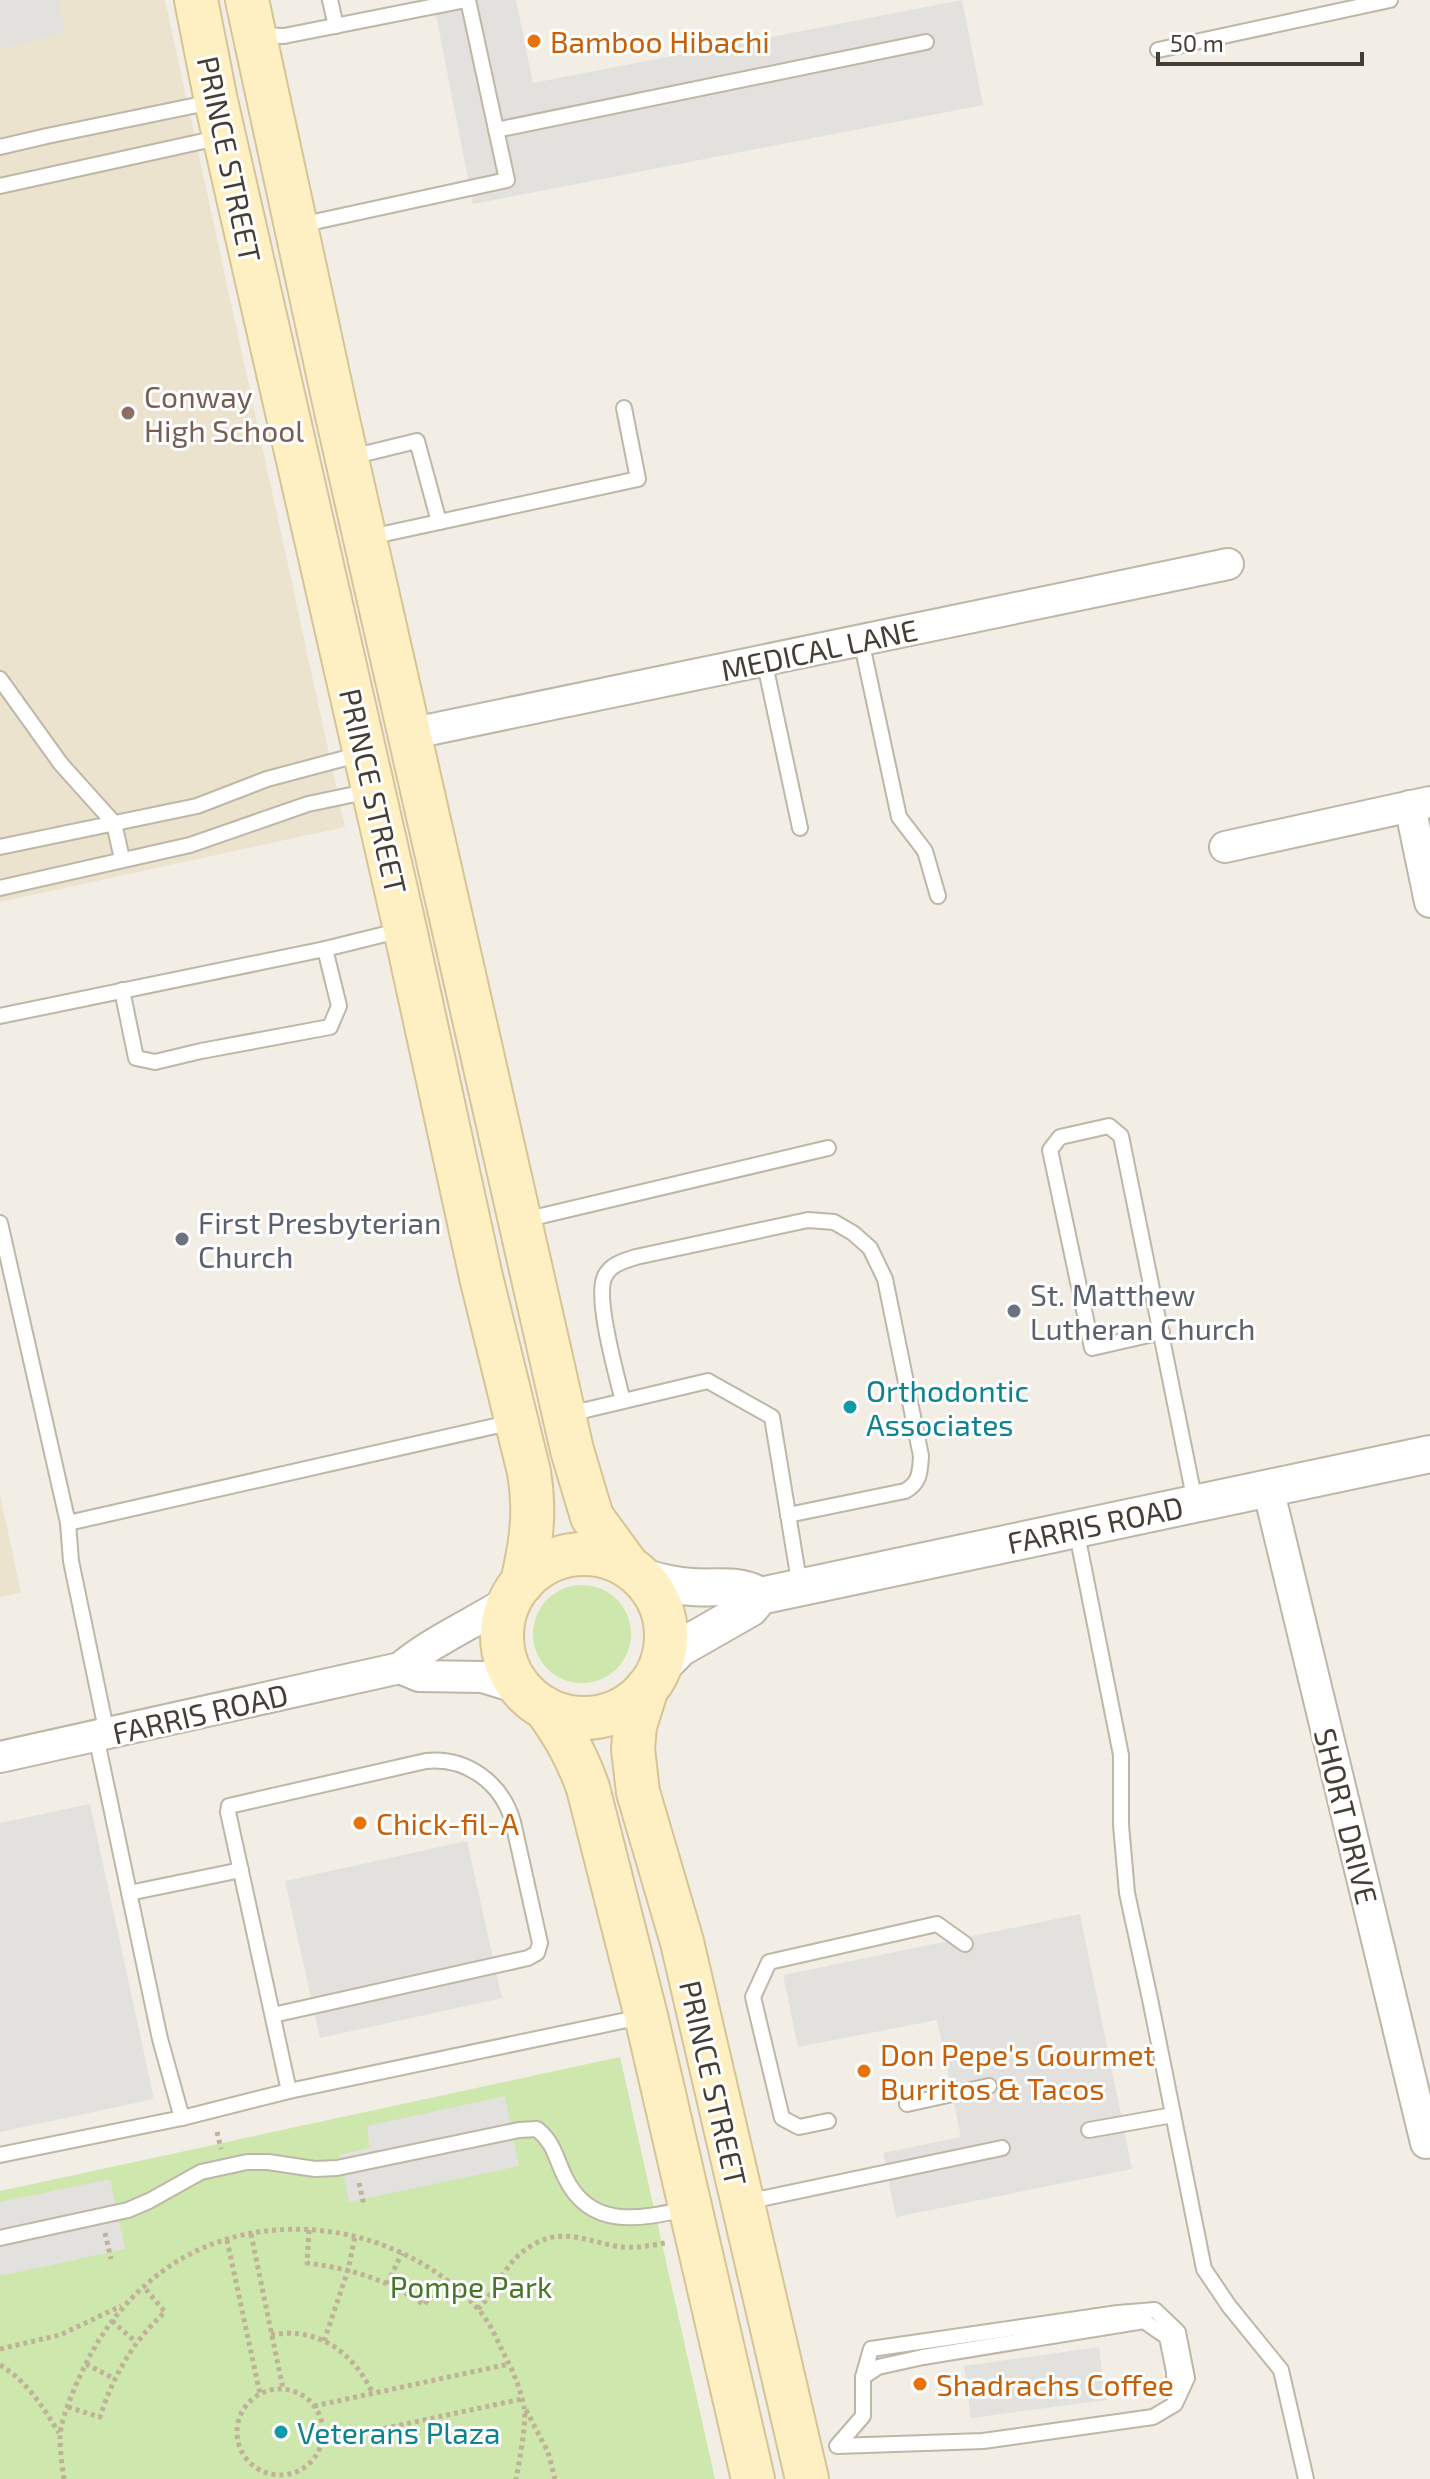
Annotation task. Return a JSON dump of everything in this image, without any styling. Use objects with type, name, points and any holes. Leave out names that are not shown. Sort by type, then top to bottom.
[{"type":"main road","name":"PRINCE STREET","points":[[196,0],[220,119],[481,1277],[518,1421],[533,1497],[533,1531],[516,1591]]},
{"type":"main road","points":[[222,0],[233,16],[250,17]]},
{"type":"main road","name":"PRINCE STREET","points":[[250,17],[336,411],[582,1489],[592,1517],[634,1571]]},
{"type":"main road","points":[[220,119],[232,108],[252,131],[261,153],[310,378],[336,411]]},
{"type":"main road","points":[[316,537],[343,573],[371,687],[379,705],[393,723],[409,734]]},
{"type":"main road","points":[[405,929],[412,931],[423,944],[434,959],[442,979],[493,1197],[520,1220]]},
{"type":"main road","points":[[566,1555],[599,1555],[634,1571],[656,1596],[666,1625],[664,1655],[653,1679],[630,1704],[601,1717],[569,1717],[534,1698],[509,1669],[502,1641],[505,1613],[516,1591],[536,1569],[566,1555]]},
{"type":"main road","name":"PRINCE STREET","points":[[653,1679],[635,1726],[633,1749],[638,1792],[682,1942],[807,2479]]},
{"type":"main road","name":"PRINCE STREET","points":[[534,1698],[562,1731],[580,1764],[588,1788],[646,2016],[680,2224],[753,2479]]},
{"type":"street","name":"MEDICAL LANE","points":[[409,734],[1228,564]]},
{"type":"street","points":[[1225,847],[1420,804],[1430,902]]},
{"type":"street","name":"FARRIS ROAD","points":[[653,1679],[680,1648],[750,1608],[760,1596],[1430,1454]]},
{"type":"street","name":"SHORT DRIVE","points":[[1268,1488],[1426,2143]]},
{"type":"street","name":"FARRIS ROAD","points":[[634,1571],[663,1583],[693,1587],[727,1586],[747,1589],[760,1596]]},
{"type":"street","name":"FARRIS ROAD","points":[[0,1757],[400,1668],[421,1650],[458,1632],[516,1591]]},
{"type":"street","name":"FARRIS ROAD","points":[[400,1668],[419,1676],[482,1677],[534,1698]]},
{"type":"lane","points":[[330,0],[336,26]]},
{"type":"lane","points":[[250,17],[284,36],[467,0],[496,130],[507,180],[296,226]]},
{"type":"lane","points":[[1158,50],[1390,0]]},
{"type":"lane","points":[[496,130],[926,42]]},
{"type":"lane","points":[[0,147],[47,136],[220,119]]},
{"type":"lane","points":[[0,186],[220,119]]},
{"type":"lane","points":[[365,538],[638,479],[624,408]]},
{"type":"lane","points":[[347,458],[417,441],[439,522]]},
{"type":"lane","points":[[861,640],[899,817],[925,851],[938,896]]},
{"type":"lane","points":[[764,660],[800,828]]},
{"type":"lane","points":[[0,679],[61,764],[114,823],[122,859]]},
{"type":"lane","points":[[0,847],[197,806],[267,779],[369,772]]},
{"type":"lane","points":[[0,888],[190,845],[308,804],[369,772]]},
{"type":"lane","points":[[0,1016],[325,949],[405,929]]},
{"type":"lane","points":[[122,990],[136,1058],[155,1062],[330,1027],[339,1006],[325,949]]},
{"type":"lane","points":[[1162,1332],[1092,1348],[1050,1150],[1060,1137],[1109,1126],[1121,1136],[1162,1332],[1195,1502]]},
{"type":"lane","points":[[520,1220],[828,1148]]},
{"type":"lane","points":[[623,1401],[612,1358],[602,1293],[604,1278],[616,1263],[808,1220],[834,1222],[853,1233],[870,1248],[885,1279],[921,1456],[920,1477],[914,1486],[905,1491],[788,1515]]},
{"type":"lane","points":[[0,1223],[68,1523],[71,1561],[129,1893],[160,2039],[182,2118]]},
{"type":"lane","points":[[564,1415],[708,1381],[772,1417],[800,1587]]},
{"type":"lane","points":[[68,1523],[518,1421]]},
{"type":"lane","points":[[1076,1528],[1121,1755],[1121,1825],[1127,1893],[1204,2269],[1229,2306],[1281,2370],[1306,2479]]},
{"type":"lane","points":[[273,2015],[534,1956],[540,1943],[534,1913],[513,1822],[507,1803],[498,1790],[464,1765],[441,1760],[231,1805],[228,1812],[289,2091]]},
{"type":"lane","points":[[129,1893],[241,1870]]},
{"type":"lane","points":[[828,2121],[799,2127],[782,2118],[753,1997],[769,1962],[937,1924],[965,1944]]},
{"type":"lane","points":[[0,2155],[646,2016]]},
{"type":"lane","points":[[907,2104],[989,2086]]},
{"type":"lane","points":[[1089,2130],[1173,2115]]},
{"type":"lane","points":[[0,2238],[128,2210],[201,2172],[247,2162],[315,2169],[337,2168],[519,2130],[537,2129],[549,2139],[565,2178],[580,2198],[600,2213],[680,2224]]},
{"type":"lane","points":[[742,2203],[1002,2148]]},
{"type":"lane","points":[[1155,2310],[1178,2332],[1187,2378],[1175,2404],[1153,2417],[983,2441],[837,2446],[863,2416],[863,2377],[871,2349],[1118,2313],[1155,2310]]},
{"type":"path","points":[[217,2132],[221,2150]]},
{"type":"path","points":[[478,2309],[489,2298],[514,2259],[541,2241],[568,2235],[618,2247],[639,2247],[680,2224]]},
{"type":"path","points":[[309,2230],[307,2263],[348,2270],[387,2284],[424,2305],[444,2279]]},
{"type":"path","points":[[0,2349],[60,2335],[96,2320],[125,2303],[188,2255],[207,2246],[251,2234],[309,2230],[355,2236],[402,2253],[444,2279],[478,2309],[509,2364],[525,2408],[548,2452],[555,2479]]},
{"type":"path","points":[[251,2234],[283,2389]]},
{"type":"path","points":[[324,2341],[348,2270],[355,2236]]},
{"type":"path","points":[[227,2240],[260,2394]]},
{"type":"path","points":[[387,2284],[402,2253]]},
{"type":"path","points":[[68,2407],[100,2417],[115,2379],[136,2342],[165,2312],[144,2287]]},
{"type":"path","points":[[63,2478],[59,2434],[68,2407],[86,2364],[125,2303]]},
{"type":"path","points":[[112,2321],[136,2342]]},
{"type":"path","points":[[271,2335],[305,2333],[324,2341],[353,2362],[372,2392]]},
{"type":"path","points":[[86,2364],[115,2379]]},
{"type":"path","points":[[314,2406],[509,2364]]},
{"type":"path","points":[[0,2365],[22,2381],[59,2434]]},
{"type":"path","points":[[283,2389],[303,2396],[314,2406],[323,2428],[321,2442],[309,2463],[291,2473],[270,2474],[252,2464],[240,2447],[237,2427],[245,2407],[260,2394],[283,2389]]},
{"type":"path","points":[[321,2442],[522,2399]]},
{"type":"path","points":[[516,2479],[525,2408]]},
{"type":"shaded area","name":"Conway High School","points":[[0,0],[165,0],[345,827],[0,902]]},
{"type":"shaded area","points":[[0,0],[58,0],[66,32],[0,49]]},
{"type":"shaded area","points":[[433,0],[516,0],[533,83],[962,0],[983,105],[473,204]]},
{"type":"shaded area","points":[[0,1494],[21,1593],[0,1597]]},
{"type":"shaded area","points":[[90,1804],[154,2099],[0,2132],[0,1823]]},
{"type":"shaded area","points":[[467,1841],[502,1998],[320,2038],[285,1881]]},
{"type":"shaded area","points":[[1080,1914],[1132,2169],[896,2217],[883,2153],[961,2137],[937,2020],[798,2047],[783,1975]]},
{"type":"shaded area","points":[[505,2096],[519,2166],[349,2202],[339,2155],[370,2148],[367,2126]]},
{"type":"shaded area","points":[[110,2179],[125,2249],[0,2276],[0,2202]]},
{"type":"shaded area","points":[[1099,2347],[1106,2400],[971,2418],[964,2366]]},
{"type":"green space","points":[[582,1585],[601,1588],[617,1599],[628,1615],[631,1634],[628,1653],[617,1669],[601,1680],[582,1683],[563,1680],[547,1669],[536,1653],[533,1634],[536,1615],[547,1599],[563,1588]]},
{"type":"green space","name":"Pompe Park","points":[[620,2057],[715,2479],[0,2479],[0,2191]]},
{"type":"place","name":"Bamboo Hibachi","points":[[534,41]]},
{"type":"place","name":"Conway High School","points":[[128,413]]},
{"type":"place","name":"First Presbyterian Church","points":[[182,1239]]},
{"type":"place","name":"St. Matthew Lutheran Church","points":[[1014,1311]]},
{"type":"place","name":"Orthodontic Associates","points":[[850,1407]]},
{"type":"place","name":"Chick-fil-A","points":[[360,1823]]},
{"type":"place","name":"Don Pepe's Gourmet Burritos & Tacos","points":[[864,2071]]},
{"type":"place","name":"Shadrachs Coffee","points":[[920,2384]]},
{"type":"place","name":"Veterans Plaza","points":[[281,2432]]}]
